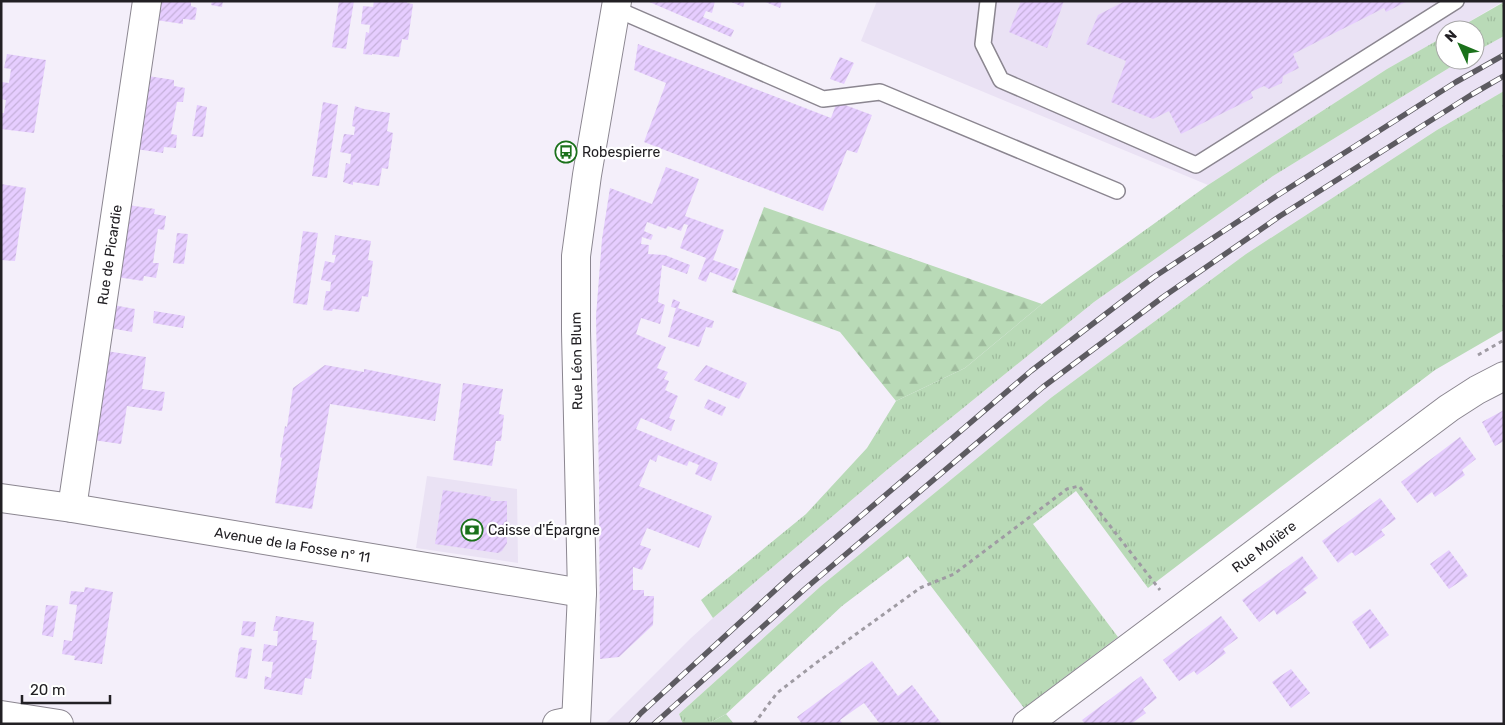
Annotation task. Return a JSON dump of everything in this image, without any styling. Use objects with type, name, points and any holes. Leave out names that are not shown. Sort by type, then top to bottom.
[{"type":"street","name":"Rue de Picardie","points":[[72,508],[147,1]]},
{"type":"street","name":"Rue Léon Blum","points":[[570,722],[582,593],[576,256],[616,5]]},
{"type":"street","name":"Rue Molière","points":[[1028,724],[1449,408],[1504,376]]},
{"type":"street","name":"Avenue de la Fosse n° 11","points":[[1,498],[72,508],[582,593]]},
{"type":"street","points":[[1,715],[59,724]]},
{"type":"lane","points":[[988,1],[983,44],[1002,80],[1196,165],[1456,1]]},
{"type":"lane","points":[[616,5],[823,99],[880,92],[1117,191]]},
{"type":"path","points":[[754,724],[776,693],[920,588],[954,574],[1066,489],[1079,486],[1160,590]]},
{"type":"shaded area","points":[[877,1],[1504,1],[1472,20],[1435,20],[1435,42],[1387,69],[1208,185],[861,41]]},
{"type":"shaded area","points":[[1504,36],[1504,91],[1437,130],[1246,254],[1052,397],[821,586],[679,714],[683,724],[605,724],[713,618],[888,469],[1094,302],[1273,176],[1446,70],[1485,70],[1485,46]]},
{"type":"shaded area","points":[[427,476],[517,489],[518,563],[416,548]]},
{"type":"green space","points":[[1504,2],[1504,36],[1485,46],[1485,20],[1472,20]]},
{"type":"green space","points":[[1435,42],[1435,70],[1446,70],[1273,176],[1094,302],[888,469],[713,618],[701,600],[806,514],[867,448],[896,401],[965,368],[1042,304],[1208,185],[1387,69]]},
{"type":"green space","points":[[1504,91],[1504,330],[1435,370],[1148,588],[1076,491],[1033,524],[1118,637],[1024,708],[908,556],[842,606],[726,714],[708,724],[683,724],[679,714],[821,586],[1052,397],[1246,254],[1437,130]]},
{"type":"green space","points":[[764,207],[1042,304],[965,368],[896,401],[840,332],[732,292]]},
{"type":"green space","points":[[726,714],[734,724],[708,724]]},
{"type":"building","points":[[159,1],[191,1],[191,6],[197,8],[195,20],[183,19],[183,24],[156,20]]},
{"type":"building","points":[[212,1],[223,1],[222,7],[211,5]]},
{"type":"building","points":[[339,1],[354,1],[346,49],[332,47]]},
{"type":"building","points":[[374,1],[407,1],[407,3],[413,4],[408,40],[402,39],[399,57],[363,54],[366,32],[369,33],[370,25],[361,24],[363,6],[373,7]]},
{"type":"building","points":[[647,1],[715,1],[712,13],[706,11],[703,17],[734,30],[731,37]]},
{"type":"building","points":[[729,1],[745,1],[743,7]]},
{"type":"building","points":[[763,1],[782,1],[780,8]]},
{"type":"building","points":[[1021,1],[1064,1],[1047,48],[1009,32]]},
{"type":"building","points":[[1125,1],[1408,1],[1386,12],[1384,8],[1293,54],[1299,68],[1283,76],[1282,83],[1269,89],[1264,86],[1251,92],[1253,98],[1181,134],[1169,111],[1153,119],[1111,102],[1126,61],[1086,44],[1098,15]]},
{"type":"building","points":[[638,44],[831,118],[837,102],[872,115],[857,153],[847,150],[823,211],[644,142],[666,83],[634,70]]},
{"type":"building","points":[[7,54],[46,60],[34,133],[1,129],[1,113],[4,113],[6,100],[1,99],[1,82],[9,83],[11,69],[4,68]]},
{"type":"building","points":[[840,57],[854,63],[844,84],[830,79]]},
{"type":"building","points":[[148,76],[174,80],[174,86],[185,88],[183,102],[177,102],[171,134],[177,135],[176,148],[164,147],[163,153],[136,149]]},
{"type":"building","points":[[323,102],[338,105],[327,178],[312,176]]},
{"type":"building","points":[[197,105],[207,107],[203,137],[192,136]]},
{"type":"building","points":[[355,106],[390,113],[387,131],[393,133],[388,169],[382,168],[379,186],[353,182],[353,185],[343,182],[346,163],[350,164],[351,154],[340,152],[344,134],[354,135],[355,127],[352,126]]},
{"type":"building","points":[[666,167],[699,179],[685,216],[724,230],[713,260],[739,269],[734,281],[710,272],[706,282],[698,279],[706,258],[680,248],[688,225],[684,224],[681,231],[668,226],[666,229],[647,222],[644,231],[653,235],[651,240],[642,237],[641,244],[649,245],[648,254],[665,255],[690,265],[687,274],[662,265],[658,302],[665,305],[660,324],[641,318],[636,334],[666,347],[657,368],[668,372],[664,379],[669,381],[665,390],[678,396],[669,418],[675,420],[671,431],[641,418],[636,429],[718,463],[711,481],[695,474],[699,465],[689,461],[687,466],[658,455],[656,462],[650,459],[639,486],[712,516],[699,548],[647,528],[640,545],[651,549],[642,570],[633,567],[633,590],[644,590],[644,596],[654,596],[653,625],[619,657],[600,659],[596,316],[602,239],[610,188],[652,204]]},
{"type":"building","points":[[1,184],[26,188],[15,261],[1,260]]},
{"type":"building","points":[[128,205],[155,209],[154,214],[166,216],[164,230],[158,229],[153,263],[159,263],[156,278],[144,276],[143,281],[117,277]]},
{"type":"building","points":[[303,231],[318,233],[307,305],[293,303]]},
{"type":"building","points":[[177,233],[188,234],[184,264],[173,263]]},
{"type":"building","points":[[335,235],[371,241],[368,260],[373,261],[368,297],[362,296],[359,312],[333,309],[332,311],[323,310],[326,291],[330,291],[331,282],[321,280],[325,261],[334,263],[336,255],[332,255]]},
{"type":"building","points":[[673,299],[680,302],[678,308],[714,321],[712,328],[706,327],[699,347],[668,337],[676,308],[671,307]]},
{"type":"building","points":[[113,305],[135,309],[132,332],[110,328]]},
{"type":"building","points":[[154,311],[185,316],[183,328],[153,323]]},
{"type":"building","points":[[106,351],[146,357],[142,389],[165,392],[162,411],[127,406],[121,444],[93,440]]},
{"type":"building","points":[[325,365],[364,372],[364,369],[441,384],[435,421],[330,404],[312,509],[275,503],[282,458],[280,457],[293,388]]},
{"type":"building","points":[[706,365],[747,383],[739,399],[694,380]]},
{"type":"building","points":[[463,383],[503,389],[499,414],[504,415],[501,441],[496,441],[492,466],[453,460]]},
{"type":"building","points":[[708,399],[726,407],[722,416],[704,408]]},
{"type":"building","points":[[1504,410],[1504,441],[1495,446],[1482,422]]},
{"type":"building","points":[[1460,437],[1476,459],[1462,470],[1465,475],[1435,497],[1432,492],[1417,503],[1401,482]]},
{"type":"building","name":"Caisse d'Épargne","points":[[443,490],[491,497],[490,500],[492,501],[507,501],[507,543],[502,551],[498,553],[435,544]]},
{"type":"building","points":[[1380,498],[1396,519],[1381,530],[1385,535],[1355,556],[1352,552],[1338,563],[1322,541]]},
{"type":"building","points":[[1449,550],[1468,576],[1449,589],[1430,564]]},
{"type":"building","points":[[1302,556],[1318,578],[1303,589],[1307,593],[1277,615],[1274,610],[1259,622],[1242,600]]},
{"type":"building","points":[[85,587],[113,592],[102,664],[74,660],[75,656],[62,654],[64,640],[72,641],[77,605],[69,604],[71,591],[84,592]]},
{"type":"building","points":[[46,605],[58,606],[53,637],[42,635]]},
{"type":"building","points":[[1370,609],[1389,635],[1370,649],[1352,622]]},
{"type":"building","points":[[276,616],[314,622],[312,640],[317,640],[311,679],[305,678],[302,695],[264,689],[265,676],[271,678],[273,662],[262,661],[264,644],[277,646],[278,631],[273,631]]},
{"type":"building","points":[[1221,616],[1238,638],[1223,649],[1226,653],[1197,675],[1194,671],[1179,681],[1163,660]]},
{"type":"building","points":[[243,621],[256,622],[254,637],[241,635]]},
{"type":"building","points":[[241,647],[252,649],[247,679],[235,677],[239,649]]},
{"type":"building","points":[[872,661],[898,696],[912,685],[942,724],[880,724],[864,703],[840,720],[843,724],[802,724],[797,717]]},
{"type":"building","points":[[1291,669],[1310,693],[1291,708],[1272,682]]},
{"type":"building","points":[[1141,676],[1157,698],[1143,709],[1146,713],[1131,724],[1085,724],[1082,720]]},
{"type":"railway","points":[[631,724],[794,573],[1031,371],[1154,277],[1278,195],[1456,82],[1504,55]]},
{"type":"railway","points":[[654,724],[806,588],[1043,387],[1163,297],[1280,216],[1504,76]]},
{"type":"place","name":"Robespierre","points":[[566,152]]},
{"type":"place","name":"Caisse d'Épargne","points":[[472,530]]}]
